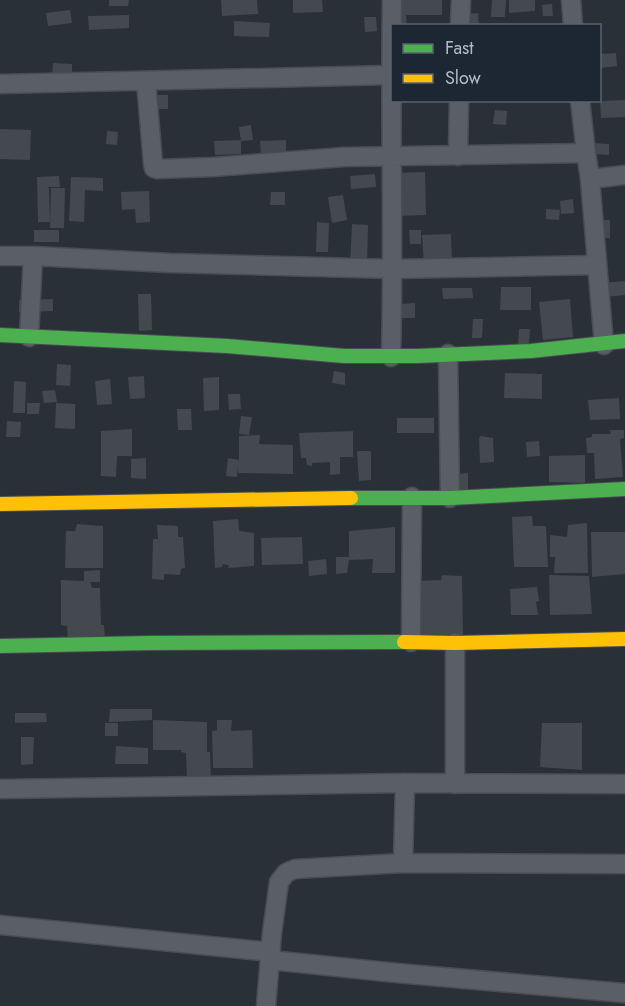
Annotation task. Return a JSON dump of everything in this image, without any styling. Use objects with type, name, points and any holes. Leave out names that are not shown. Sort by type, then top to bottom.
[{"type":"street","points":[[392,0],[392,24]]},
{"type":"street","points":[[460,24],[461,0]]},
{"type":"street","points":[[571,0],[573,24]]},
{"type":"street","points":[[0,84],[391,75]]},
{"type":"street","points":[[146,81],[153,164],[157,169],[344,157],[586,153]]},
{"type":"street","points":[[391,102],[393,269],[391,357]]},
{"type":"street","points":[[458,156],[459,102]]},
{"type":"street","points":[[580,102],[590,179],[604,345]]},
{"type":"street","points":[[590,179],[625,175]]},
{"type":"street","points":[[0,256],[393,269],[597,265]]},
{"type":"street","points":[[29,337],[33,256]]},
{"type":"street","points":[[0,335],[391,357],[531,351],[625,341]]},
{"type":"street","points":[[448,354],[450,498]]},
{"type":"street","points":[[0,504],[450,498],[625,489]]},
{"type":"street","points":[[411,642],[412,497]]},
{"type":"street","points":[[0,646],[455,643],[625,639]]},
{"type":"street","points":[[455,643],[455,784]]},
{"type":"street","points":[[403,863],[405,783]]},
{"type":"street","points":[[0,789],[405,783],[625,784]]},
{"type":"street","points":[[266,1006],[279,882],[286,873],[295,869],[403,863],[625,864]]},
{"type":"street","points":[[0,926],[443,977],[625,993]]},
{"type":"building","points":[[109,0],[129,0],[128,6],[109,6]]},
{"type":"building","points":[[221,0],[257,0],[258,14],[222,16]]},
{"type":"building","points":[[293,0],[322,0],[323,12],[293,13]]},
{"type":"building","points":[[393,0],[442,0],[442,15],[406,15],[407,24],[394,24]]},
{"type":"building","points":[[492,0],[506,0],[505,17],[491,17]]},
{"type":"building","points":[[509,0],[535,0],[535,11],[509,13]]},
{"type":"building","points":[[552,4],[553,16],[543,16],[542,5]]},
{"type":"building","points":[[70,10],[72,23],[48,26],[46,13]]},
{"type":"building","points":[[478,13],[479,24],[467,24],[466,14]]},
{"type":"building","points":[[129,15],[129,28],[89,30],[88,16]]},
{"type":"building","points":[[364,17],[376,17],[377,31],[365,32]]},
{"type":"building","points":[[234,21],[270,23],[269,37],[234,36]]},
{"type":"building","points":[[616,53],[617,66],[601,68],[601,54]]},
{"type":"building","points":[[53,63],[72,64],[72,77],[52,77]]},
{"type":"building","points":[[156,95],[168,95],[168,109],[156,109]]},
{"type":"building","points":[[625,100],[625,117],[601,118],[601,101]]},
{"type":"building","points":[[495,110],[507,111],[506,125],[493,124]]},
{"type":"building","points":[[251,125],[253,140],[241,141],[239,127]]},
{"type":"building","points":[[0,129],[31,130],[30,160],[0,159]]},
{"type":"building","points":[[107,131],[118,132],[117,145],[106,144]]},
{"type":"building","points":[[241,140],[241,154],[215,155],[214,141]]},
{"type":"building","points":[[286,140],[286,155],[261,155],[260,141]]},
{"type":"building","points":[[591,143],[609,144],[609,155],[591,154]]},
{"type":"building","points":[[425,172],[426,215],[394,216],[393,173]]},
{"type":"building","points":[[375,174],[376,187],[351,189],[350,176]]},
{"type":"building","points":[[59,176],[60,187],[47,187],[49,188],[50,222],[38,222],[37,177]]},
{"type":"building","points":[[71,177],[103,178],[103,191],[85,190],[84,222],[69,221]]},
{"type":"building","points":[[51,188],[65,188],[64,228],[50,228]]},
{"type":"building","points":[[149,191],[150,222],[136,223],[135,209],[122,210],[121,192]]},
{"type":"building","points":[[271,192],[285,192],[285,205],[270,205]]},
{"type":"building","points":[[343,195],[347,220],[332,223],[328,197]]},
{"type":"building","points":[[573,199],[574,213],[561,214],[560,201]]},
{"type":"building","points":[[546,209],[560,210],[559,220],[546,219]]},
{"type":"building","points":[[598,220],[610,220],[610,238],[599,238]]},
{"type":"building","points":[[317,222],[329,223],[328,252],[316,252]]},
{"type":"building","points":[[352,224],[368,225],[367,267],[350,267]]},
{"type":"building","points":[[34,230],[59,230],[59,242],[34,242]]},
{"type":"building","points":[[409,230],[421,230],[421,244],[410,244]]},
{"type":"building","points":[[451,234],[452,263],[424,264],[422,235]]},
{"type":"building","points":[[625,281],[625,295],[605,297],[603,283]]},
{"type":"building","points":[[501,287],[531,287],[531,310],[500,310]]},
{"type":"building","points":[[442,288],[472,288],[473,298],[443,299]]},
{"type":"building","points":[[138,294],[151,294],[152,330],[139,331]]},
{"type":"building","points":[[53,299],[53,311],[19,312],[19,300]]},
{"type":"building","points":[[570,299],[573,337],[543,340],[539,302]]},
{"type":"building","points":[[415,303],[415,318],[400,318],[400,304]]},
{"type":"building","points":[[473,319],[483,319],[482,338],[472,338]]},
{"type":"building","points":[[519,329],[530,329],[529,345],[518,344]]},
{"type":"building","points":[[57,364],[71,365],[70,386],[56,385]]},
{"type":"building","points":[[334,371],[345,373],[345,385],[332,383]]},
{"type":"building","points":[[505,373],[542,374],[542,399],[504,398]]},
{"type":"building","points":[[144,376],[145,398],[130,399],[128,377]]},
{"type":"building","points":[[219,377],[219,410],[204,411],[203,378]]},
{"type":"building","points":[[110,379],[112,404],[97,405],[95,381]]},
{"type":"building","points":[[14,381],[26,382],[25,413],[13,413]]},
{"type":"building","points":[[55,390],[57,402],[44,403],[42,391]]},
{"type":"building","points":[[228,394],[240,394],[241,409],[229,410]]},
{"type":"building","points":[[619,398],[620,419],[590,420],[588,400]]},
{"type":"building","points":[[27,403],[40,403],[39,414],[27,414]]},
{"type":"building","points":[[56,403],[75,404],[75,429],[55,428]]},
{"type":"building","points":[[177,409],[191,409],[192,430],[178,430]]},
{"type":"building","points":[[241,416],[252,417],[249,435],[239,434]]},
{"type":"building","points":[[397,418],[434,418],[434,433],[397,433]]},
{"type":"building","points":[[7,421],[21,422],[20,437],[6,437]]},
{"type":"building","points":[[132,429],[132,456],[117,456],[116,477],[101,476],[101,431]]},
{"type":"building","points":[[610,430],[624,430],[624,438],[620,439],[623,477],[595,479],[594,453],[587,453],[586,438],[592,437],[592,434],[611,434]]},
{"type":"building","points":[[353,431],[353,457],[340,457],[340,474],[330,475],[330,462],[312,463],[312,466],[307,465],[306,458],[301,458],[299,433]]},
{"type":"building","points":[[260,435],[259,444],[293,445],[293,474],[238,473],[238,465],[237,477],[226,476],[228,458],[239,460],[239,436]]},
{"type":"building","points":[[481,436],[493,438],[494,462],[480,463],[479,438]]},
{"type":"building","points":[[539,441],[540,456],[527,457],[526,442]]},
{"type":"building","points":[[357,451],[371,451],[371,480],[359,481]]},
{"type":"building","points":[[585,455],[585,483],[549,482],[549,456]]},
{"type":"building","points":[[146,458],[146,479],[131,478],[131,459]]},
{"type":"building","points":[[468,473],[468,490],[453,490],[452,477]]},
{"type":"building","points":[[532,516],[533,526],[546,526],[548,567],[514,567],[512,517]]},
{"type":"building","points":[[238,519],[239,531],[254,533],[254,566],[228,568],[229,565],[223,564],[222,567],[215,568],[213,521]]},
{"type":"building","points":[[587,523],[588,573],[554,573],[555,557],[550,557],[550,535],[567,537],[568,525]]},
{"type":"building","points":[[77,524],[103,526],[103,568],[65,568],[66,531],[75,531]]},
{"type":"building","points":[[157,525],[178,526],[178,537],[183,537],[185,568],[181,569],[180,575],[164,574],[164,580],[152,579],[153,539],[158,539]]},
{"type":"building","points":[[395,527],[395,573],[372,573],[373,559],[349,560],[347,573],[336,574],[336,557],[349,557],[349,531]]},
{"type":"building","points":[[591,532],[625,532],[625,574],[592,577]]},
{"type":"building","points":[[302,537],[303,564],[262,565],[261,538]]},
{"type":"building","points":[[326,559],[327,574],[309,576],[308,561]]},
{"type":"building","points":[[100,570],[100,582],[90,582],[92,588],[100,588],[101,625],[104,625],[105,640],[68,641],[67,626],[61,625],[61,580],[84,581],[84,571]]},
{"type":"building","points":[[442,575],[462,576],[463,636],[419,638],[415,581],[441,580]]},
{"type":"building","points":[[549,575],[589,576],[592,614],[550,615]]},
{"type":"building","points":[[537,587],[538,615],[511,615],[510,589]]},
{"type":"building","points":[[110,709],[152,709],[152,720],[109,722]]},
{"type":"building","points":[[15,713],[46,713],[47,722],[15,723]]},
{"type":"building","points":[[153,720],[207,722],[207,752],[210,752],[211,779],[187,779],[186,753],[181,750],[153,750]]},
{"type":"building","points":[[217,720],[232,720],[231,731],[252,730],[253,768],[213,768],[212,731],[217,730]]},
{"type":"building","points":[[105,723],[118,723],[118,736],[105,736]]},
{"type":"building","points":[[542,723],[582,723],[582,770],[540,767]]},
{"type":"building","points":[[21,737],[34,737],[33,764],[21,765]]},
{"type":"building","points":[[116,746],[148,748],[148,764],[115,764]]},
{"type":"traffic: fast","points":[[0,335],[227,346],[344,356],[418,356],[531,351],[625,341]]},
{"type":"traffic: fast","points":[[351,498],[450,498],[625,489]]},
{"type":"traffic: fast","points":[[0,646],[404,642]]},
{"type":"traffic: slow","points":[[0,504],[351,498]]},
{"type":"traffic: slow","points":[[404,642],[625,639]]}]
